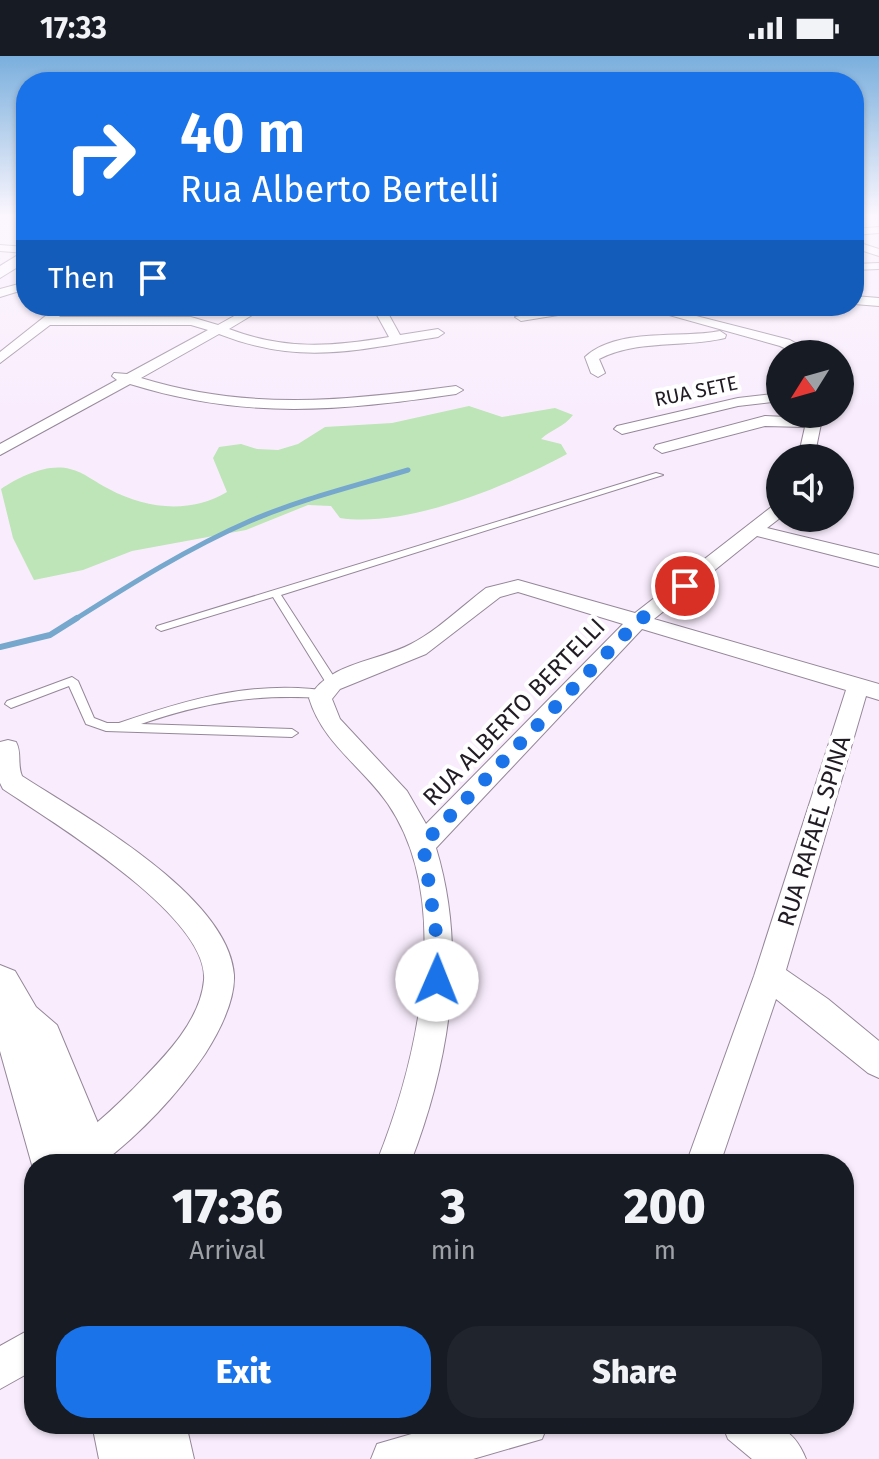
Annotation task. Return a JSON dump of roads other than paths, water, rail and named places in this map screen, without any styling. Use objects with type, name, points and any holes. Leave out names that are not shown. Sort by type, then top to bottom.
[{"type":"main road","points":[[10,1004],[21,1046],[73,1154]]},
{"type":"street","points":[[0,359],[53,316]]},
{"type":"street","points":[[213,328],[230,316]]},
{"type":"street","points":[[0,450],[125,377],[239,316]]},
{"type":"street","points":[[383,316],[396,339]]},
{"type":"street","points":[[521,317],[527,316]]},
{"type":"street","points":[[682,316],[718,331],[771,340]]},
{"type":"street","points":[[47,321],[167,320],[213,328],[239,340],[285,349],[358,345],[438,333]]},
{"type":"street","points":[[598,373],[592,357],[603,351],[718,331]]},
{"type":"street","points":[[0,439],[125,377],[198,398],[282,406],[372,401],[456,390]]},
{"type":"street","name":"RUA SETE","points":[[622,429],[738,402],[766,399]]},
{"type":"street","points":[[662,448],[766,421]]},
{"type":"street","name":"RUA ALBERTO BERTELLI","points":[[423,844],[637,622],[766,522]]},
{"type":"street","points":[[757,531],[879,561]]},
{"type":"street","points":[[398,1154],[407,1133],[433,1033],[439,953],[423,844],[399,800],[327,720],[322,709],[327,689],[426,645],[481,601],[505,587],[518,586],[869,689]]},
{"type":"street","name":"RUA RAFAEL SPINA","points":[[707,1154],[869,689]]},
{"type":"street","points":[[8,749],[6,766],[12,782],[156,882],[193,915],[211,941],[220,968],[210,1015],[186,1055],[133,1113],[84,1154]]},
{"type":"street","points":[[769,976],[817,1010],[879,1062]]},
{"type":"street","points":[[0,1369],[24,1353]]},
{"type":"street","points":[[392,1459],[488,1434]]},
{"type":"street","points":[[755,1434],[785,1459]]},
{"type":"lane","points":[[161,628],[659,475]]},
{"type":"lane","points":[[119,727],[235,693],[327,689],[275,593]]},
{"type":"lane","points":[[11,704],[72,681],[90,721],[106,727],[292,733]]},
{"type":"waterway","points":[[74,620],[182,555],[250,521],[308,499],[408,470]]},
{"type":"waterway","points":[[0,647],[50,635],[77,618]]}]
